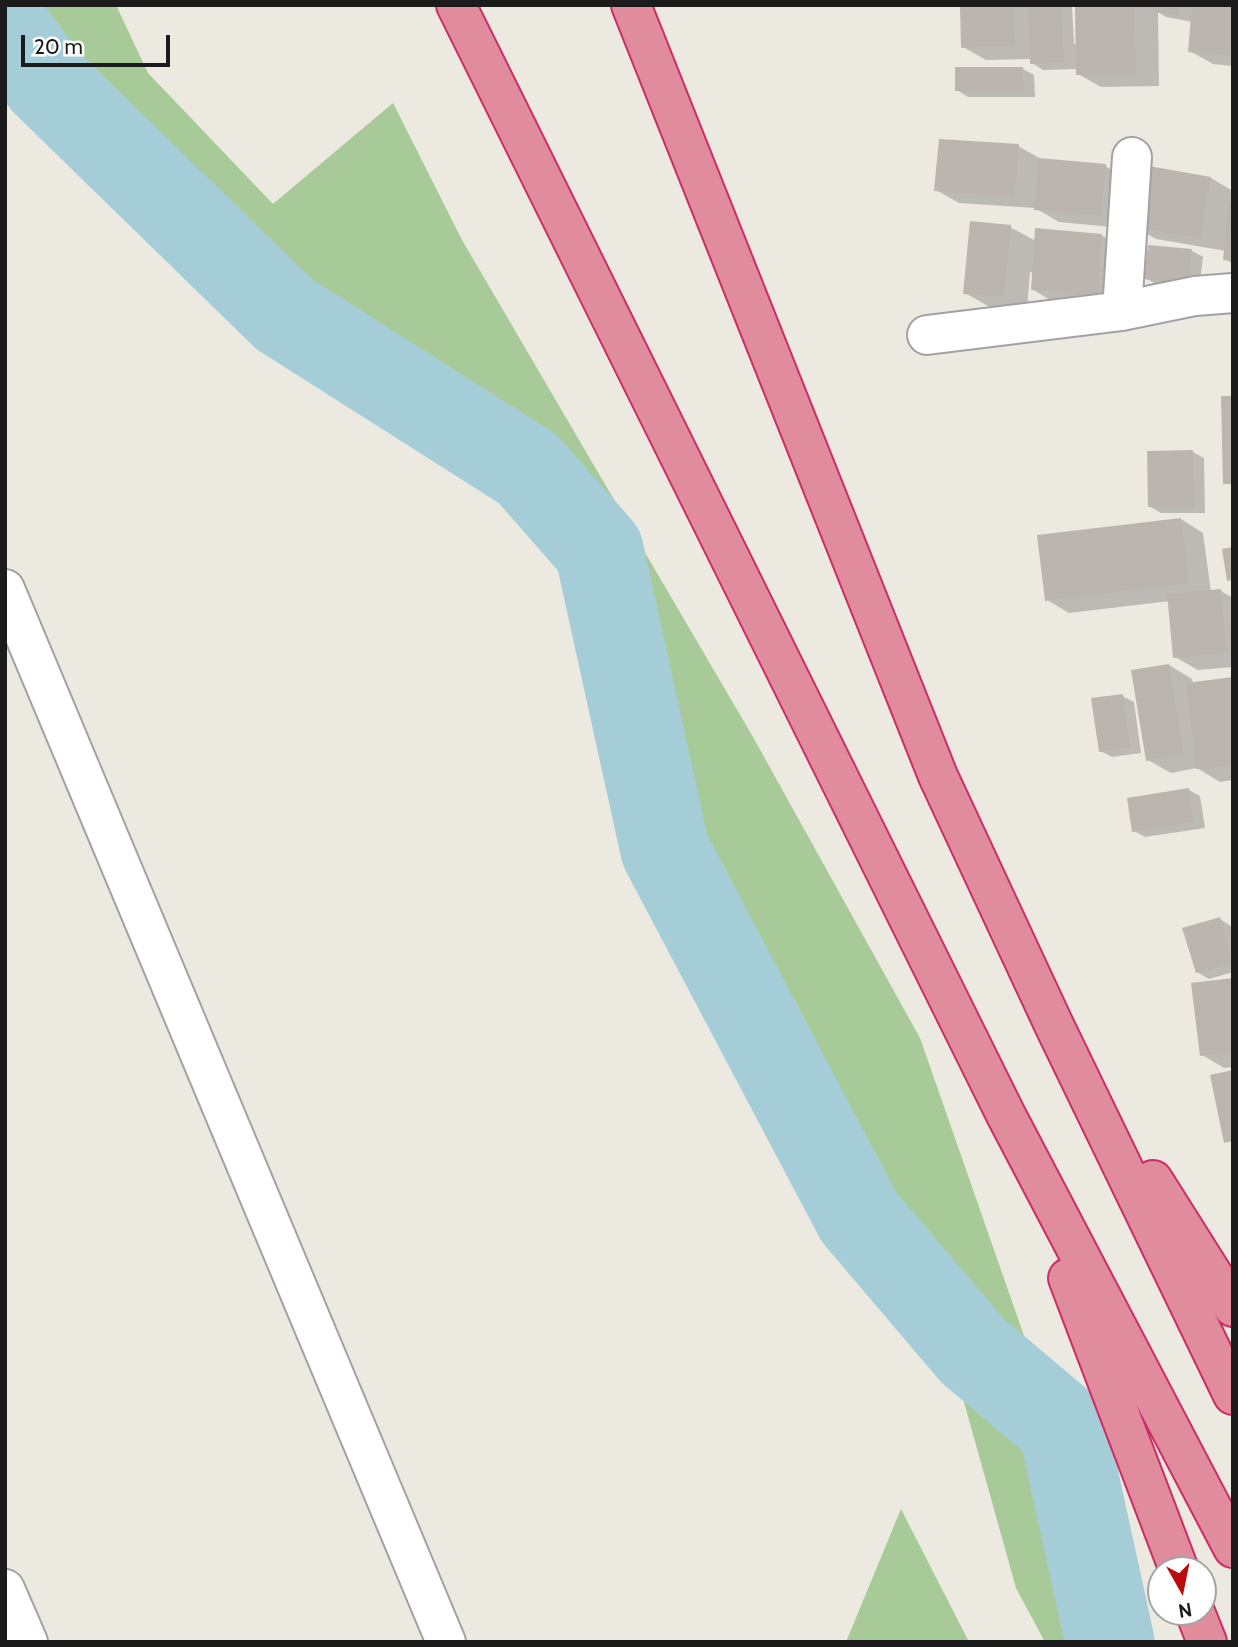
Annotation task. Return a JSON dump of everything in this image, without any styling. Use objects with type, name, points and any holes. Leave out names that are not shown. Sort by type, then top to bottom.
[{"type":"highway","points":[[456,5],[1006,1115],[1233,1548]]},
{"type":"highway","points":[[631,5],[938,776],[1054,1025],[1233,1395]]},
{"type":"highway","points":[[1054,1025],[1233,1307]]},
{"type":"highway","points":[[1006,1115],[1174,1556]]},
{"type":"street","points":[[1122,311],[1132,157]]},
{"type":"street","points":[[927,335],[1122,311],[1195,296],[1233,293]]},
{"type":"street","points":[[5,589],[446,1642]]},
{"type":"street","points":[[5,1588],[28,1642]]},
{"type":"green space","points":[[13,5],[116,5],[148,73],[273,204],[393,103],[462,240],[753,737],[920,1038],[1065,1453],[1119,1642],[1045,1642],[1016,1588],[945,1334],[727,914],[631,563],[505,437],[198,265],[25,50]]},
{"type":"green space","points":[[901,1509],[969,1642],[846,1642]]},
{"type":"building","points":[[960,5],[1014,5],[1015,46],[961,48]]},
{"type":"building","points":[[1028,5],[1062,5],[1064,63],[1030,64]]},
{"type":"building","points":[[1075,5],[1135,5],[1136,74],[1076,75]]},
{"type":"building","points":[[1154,5],[1180,5],[1179,16],[1153,12]]},
{"type":"building","points":[[1192,5],[1233,5],[1231,56],[1188,52]]},
{"type":"building","points":[[955,67],[1023,67],[1024,91],[955,91]]},
{"type":"building","points":[[939,139],[1019,144],[1015,196],[934,191]]},
{"type":"building","points":[[1039,158],[1106,164],[1101,216],[1034,210]]},
{"type":"building","points":[[1143,165],[1211,177],[1200,239],[1131,226]]},
{"type":"building","points":[[1228,205],[1233,206],[1233,261],[1223,260]]},
{"type":"building","points":[[970,221],[1011,225],[1004,297],[963,294]]},
{"type":"building","points":[[1035,228],[1102,234],[1098,296],[1031,290]]},
{"type":"building","points":[[1148,245],[1192,249],[1188,285],[1144,279]]},
{"type":"building","points":[[1221,396],[1233,396],[1233,484],[1223,484]]},
{"type":"building","points":[[1193,450],[1194,507],[1148,507],[1147,451]]},
{"type":"building","points":[[1181,518],[1189,583],[1045,601],[1037,535]]},
{"type":"building","points":[[1233,547],[1233,580],[1227,581],[1222,549]]},
{"type":"building","points":[[1221,589],[1227,653],[1173,658],[1167,594]]},
{"type":"building","points":[[1169,664],[1184,754],[1146,761],[1131,670]]},
{"type":"building","points":[[1233,677],[1233,766],[1196,769],[1186,683]]},
{"type":"building","points":[[1123,694],[1130,748],[1099,752],[1091,698]]},
{"type":"building","points":[[1189,788],[1194,822],[1132,832],[1127,798]]},
{"type":"building","points":[[1220,917],[1233,963],[1196,973],[1182,928]]},
{"type":"building","points":[[1233,978],[1233,1052],[1200,1056],[1191,983]]},
{"type":"building","points":[[1233,1070],[1233,1141],[1224,1143],[1210,1075]]},
{"type":"waterway","points":[[5,27],[46,82],[284,314],[528,469],[599,550],[665,850],[859,1217],[973,1351],[1063,1427],[1110,1642]]}]
